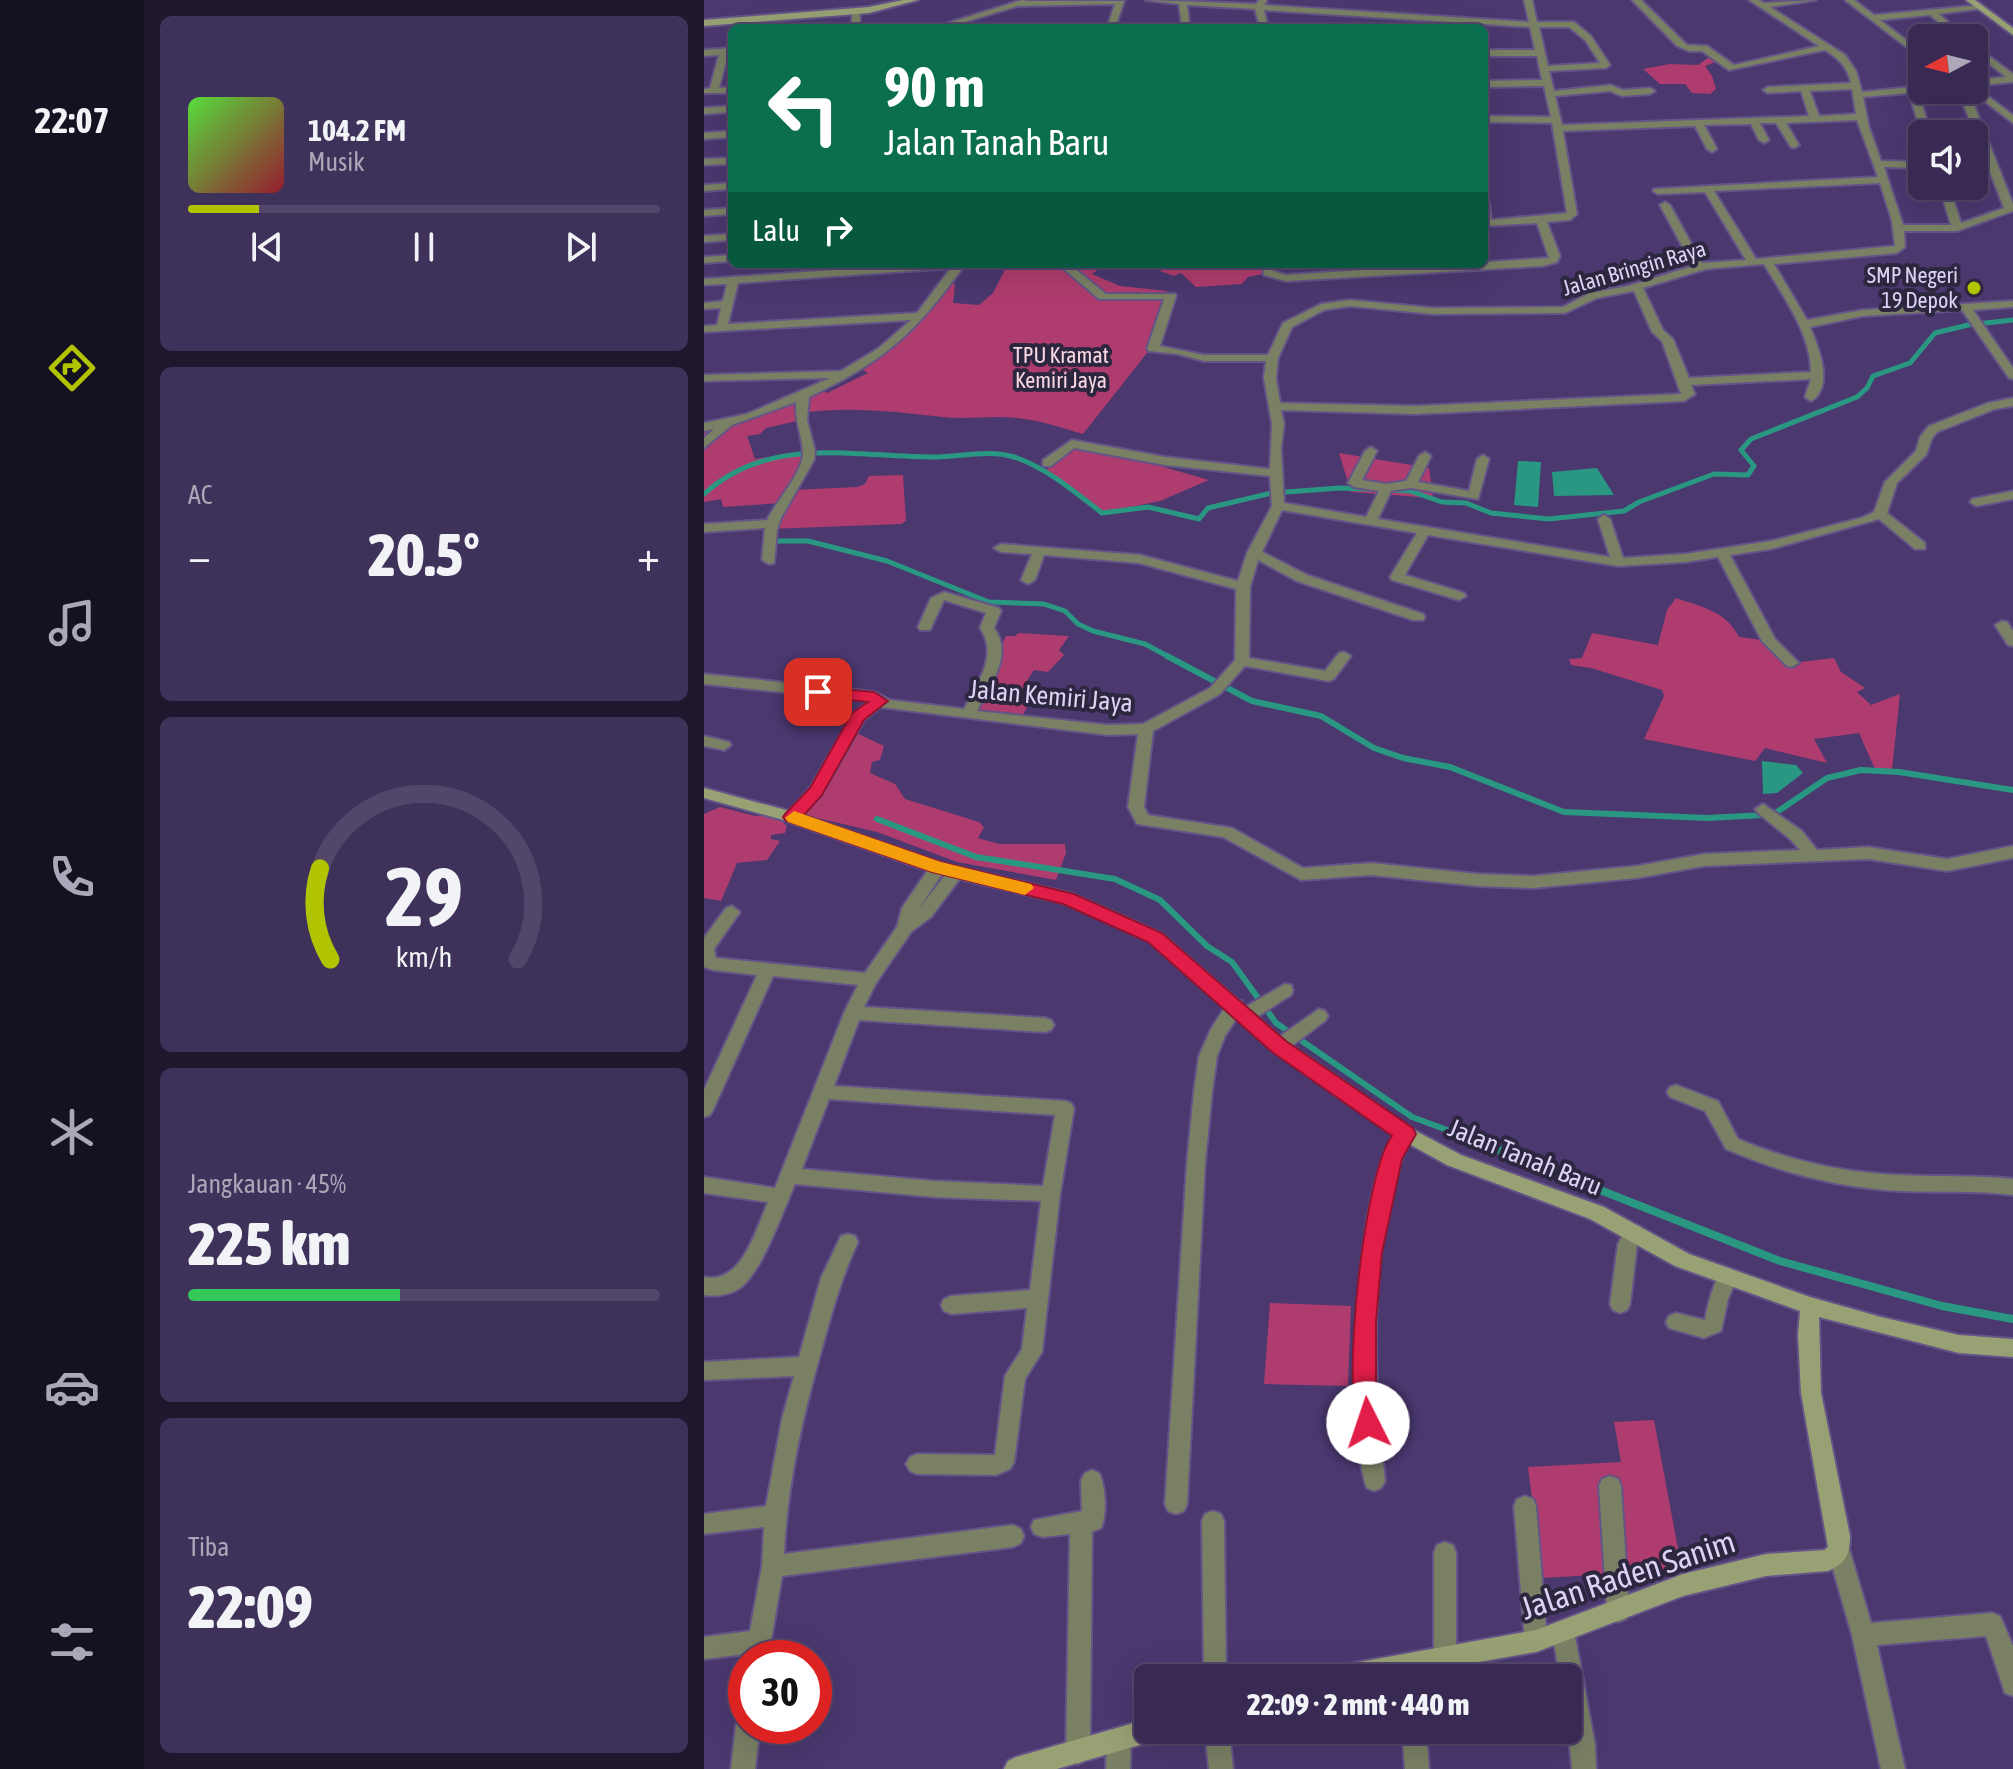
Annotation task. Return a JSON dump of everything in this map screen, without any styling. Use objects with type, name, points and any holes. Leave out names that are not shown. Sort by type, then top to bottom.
[{"type":"main road","points":[[704,23],[856,11],[914,0]]},
{"type":"main road","points":[[1970,0],[2013,32]]},
{"type":"main road","name":"Jalan Tanah Baru","points":[[704,793],[794,815],[947,870],[1067,898],[1155,937],[1406,1134],[1454,1160],[1560,1198],[1682,1260],[1810,1306],[1959,1344],[2013,1348]]},
{"type":"main road","points":[[1810,1306],[1805,1344],[1815,1421],[1839,1536],[1839,1552]]},
{"type":"main road","name":"Jalan Raden Sanim","points":[[1424,1664],[1445,1656],[1536,1641],[1683,1585],[1766,1565],[1828,1560],[1839,1552]]},
{"type":"main road","points":[[1016,1769],[1134,1735]]},
{"type":"street","points":[[950,24],[1029,0]]},
{"type":"street","points":[[1150,0],[1261,3],[1310,14],[1359,12],[1535,25],[1571,24],[1588,38],[1606,65],[1545,69]]},
{"type":"street","points":[[1488,223],[1566,218],[1572,214],[1557,124],[1528,0]]},
{"type":"street","points":[[1636,0],[1673,40],[1687,49],[1704,48],[1732,68],[1741,80]]},
{"type":"street","points":[[1756,3],[1812,0]]},
{"type":"street","points":[[1849,0],[1908,46]]},
{"type":"street","points":[[1015,4],[1120,1],[1112,24]]},
{"type":"street","points":[[1183,2],[1186,24]]},
{"type":"street","points":[[1261,3],[1264,24]]},
{"type":"street","points":[[1756,3],[1850,63],[1862,123],[1900,228],[1957,228],[2012,208],[1988,168],[1967,104]]},
{"type":"street","points":[[1871,18],[1981,8]]},
{"type":"street","points":[[856,11],[856,24]]},
{"type":"street","points":[[1359,12],[1364,24]]},
{"type":"street","points":[[1931,12],[1945,24]]},
{"type":"street","points":[[984,24],[985,14]]},
{"type":"street","points":[[777,17],[777,24]]},
{"type":"street","points":[[1732,68],[1825,47]]},
{"type":"street","points":[[704,53],[728,51]]},
{"type":"street","points":[[709,91],[728,51]]},
{"type":"street","points":[[1488,53],[1542,53]]},
{"type":"street","points":[[1988,59],[2013,78]]},
{"type":"street","points":[[1988,81],[2013,78]]},
{"type":"street","points":[[1488,84],[1549,89],[1611,88],[1622,93],[1650,91]]},
{"type":"street","points":[[1805,88],[1815,119]]},
{"type":"street","points":[[1768,90],[1908,89]]},
{"type":"street","points":[[1988,100],[2013,120]]},
{"type":"street","points":[[704,111],[728,109]]},
{"type":"street","points":[[1488,119],[1557,124],[1862,123]]},
{"type":"street","points":[[1783,125],[1815,119],[1862,123]]},
{"type":"street","points":[[1698,122],[1712,149]]},
{"type":"street","points":[[1724,122],[1730,135]]},
{"type":"street","points":[[1755,122],[1764,140]]},
{"type":"street","points":[[1783,125],[1794,145]]},
{"type":"street","points":[[704,136],[728,134]]},
{"type":"street","points":[[704,162],[728,161]]},
{"type":"street","points":[[1876,164],[1908,165]]},
{"type":"street","points":[[1658,191],[1882,180]]},
{"type":"street","points":[[704,188],[728,186]]},
{"type":"street","points":[[1708,189],[1753,263]]},
{"type":"street","points":[[1948,200],[1957,228]]},
{"type":"street","points":[[1665,205],[1699,267]]},
{"type":"street","points":[[704,213],[728,211]]},
{"type":"street","points":[[1488,266],[1549,262],[1555,256],[1541,220]]},
{"type":"street","name":"Jalan Bringin Raya","points":[[1272,358],[1282,331],[1321,307],[1350,303],[1433,311],[1565,310],[1594,295],[1699,267],[1893,251],[1902,244],[1900,228]]},
{"type":"street","points":[[704,239],[728,237]]},
{"type":"street","points":[[704,260],[728,258]]},
{"type":"street","points":[[1768,262],[1806,324],[1816,375],[1816,390],[1811,397]]},
{"type":"street","points":[[772,278],[774,268]]},
{"type":"street","points":[[704,282],[861,268]]},
{"type":"street","points":[[704,427],[726,425],[803,394],[882,351],[920,316],[957,268]]},
{"type":"street","points":[[1068,268],[1103,297],[1171,296],[1153,349],[1204,358],[1272,358],[1270,378],[1278,424],[1275,448],[1279,497],[1254,553],[1243,587],[1242,661],[1329,676],[1344,656]]},
{"type":"street","points":[[1267,268],[1268,273],[1286,278],[1450,268]]},
{"type":"street","points":[[722,328],[733,280]]},
{"type":"street","points":[[1275,406],[1416,410],[1678,399],[1689,394],[1667,339],[1658,332],[1637,286]]},
{"type":"street","points":[[704,306],[728,304]]},
{"type":"street","points":[[1806,324],[1863,313],[2013,304]]},
{"type":"street","points":[[1965,306],[2013,376]]},
{"type":"street","points":[[704,329],[920,316]]},
{"type":"street","points":[[704,378],[841,374]]},
{"type":"street","points":[[1684,382],[1816,375]]},
{"type":"street","points":[[704,528],[768,541],[808,455],[801,420],[803,394]]},
{"type":"street","points":[[1279,497],[1370,522],[1618,562],[1722,553],[1826,533],[1880,514],[1891,482],[1922,452],[1926,437],[1933,429],[1992,406],[2013,402]]},
{"type":"street","points":[[704,444],[726,425]]},
{"type":"street","points":[[1047,463],[1072,444],[1165,461],[1276,472]]},
{"type":"street","points":[[1371,451],[1354,483],[1384,491],[1411,484],[1474,496],[1483,459]]},
{"type":"street","points":[[1411,484],[1425,456]]},
{"type":"street","points":[[1370,522],[1384,491]]},
{"type":"street","points":[[1976,502],[2013,495]]},
{"type":"street","points":[[1880,514],[1920,546]]},
{"type":"street","points":[[1604,519],[1618,562]]},
{"type":"street","points":[[1424,531],[1397,577],[1459,596]]},
{"type":"street","points":[[1001,548],[1140,559],[1243,587]]},
{"type":"street","points":[[1028,580],[1040,550]]},
{"type":"street","points":[[1254,553],[1314,583],[1418,617]]},
{"type":"street","points":[[1722,553],[1769,641],[1792,663]]},
{"type":"street","points":[[925,627],[938,598],[944,596],[994,611],[987,628],[992,632],[997,654],[969,713]]},
{"type":"street","points":[[2002,625],[2013,642]]},
{"type":"street","name":"Jalan Kemiri Jaya","points":[[704,679],[874,697],[903,707],[1108,730],[1146,729],[1215,691],[1242,661]]},
{"type":"street","points":[[794,815],[816,791],[858,717],[879,701]]},
{"type":"street","points":[[1146,729],[1136,807],[1142,820],[1227,832],[1301,874],[1371,869],[1478,880],[1533,882],[1637,872],[1704,860],[1868,853],[1947,865],[2013,852]]},
{"type":"street","points":[[704,741],[724,745]]},
{"type":"street","points":[[1763,809],[1814,856]]},
{"type":"street","points":[[704,1286],[714,1288],[732,1283],[748,1266],[778,1196],[790,1176],[853,1013],[869,980],[905,928],[925,913],[947,870]]},
{"type":"street","points":[[732,912],[706,948],[706,960],[713,964],[869,980]]},
{"type":"street","points":[[704,1110],[768,968]]},
{"type":"street","points":[[1176,1504],[1196,1163],[1208,1056],[1217,1034],[1245,1010],[1284,991]]},
{"type":"street","points":[[853,1013],[1045,1025]]},
{"type":"street","points":[[1285,1042],[1317,1017]]},
{"type":"street","points":[[824,1092],[1065,1108],[1032,1352],[1015,1376],[1003,1462],[996,1465],[917,1464]]},
{"type":"street","points":[[1676,1092],[1706,1100],[1713,1106],[1732,1144],[1778,1161],[1842,1175],[1913,1183],[1971,1181],[2013,1187]]},
{"type":"street","points":[[1374,1481],[1364,1395],[1369,1275],[1392,1159],[1396,1146],[1406,1134]]},
{"type":"street","points":[[790,1176],[934,1189],[1051,1194]]},
{"type":"street","points":[[704,1185],[778,1196]]},
{"type":"street","points":[[1620,1304],[1628,1244],[1634,1233]]},
{"type":"street","points":[[760,1640],[773,1566],[775,1515],[806,1366],[831,1278],[848,1242]]},
{"type":"street","points":[[1676,1322],[1704,1329],[1714,1325],[1718,1299],[1727,1277]]},
{"type":"street","points":[[951,1305],[1039,1298]]},
{"type":"street","points":[[704,1371],[806,1366]]},
{"type":"street","points":[[1042,1527],[1093,1521],[1092,1480]]},
{"type":"street","points":[[1610,1486],[1618,1611]]},
{"type":"street","points":[[1525,1506],[1536,1641]]},
{"type":"street","points":[[704,1524],[775,1515]]},
{"type":"street","points":[[1213,1521],[1215,1664]]},
{"type":"street","points":[[1078,1752],[1081,1522]]},
{"type":"street","points":[[773,1566],[1013,1536]]},
{"type":"street","points":[[1839,1552],[1863,1635],[1893,1769]]},
{"type":"street","points":[[1445,1553],[1445,1656]]},
{"type":"street","points":[[1863,1635],[1992,1624],[1998,1634],[2013,1685]]},
{"type":"street","points":[[1563,1631],[1583,1745],[1584,1769]]},
{"type":"street","points":[[704,1648],[728,1649]]},
{"type":"street","points":[[1118,1769],[1119,1740]]},
{"type":"street","points":[[743,1769],[746,1744]]},
{"type":"street","points":[[1218,1744],[1221,1769]]},
{"type":"street","points":[[1415,1744],[1417,1769]]},
{"type":"green space","points":[[1711,56],[1718,61],[1705,66],[1716,89],[1710,94],[1692,93],[1685,84],[1660,84],[1643,69],[1670,64],[1698,65]]},
{"type":"green space","name":"TPU Kramat Kemiri Jaya","points":[[1006,268],[1100,268],[1092,274],[1120,286],[1167,291],[1151,348],[1083,434],[1042,422],[1008,417],[952,418],[855,410],[802,413],[801,420],[747,436],[755,459],[809,451],[791,490],[857,487],[865,484],[869,476],[903,475],[906,521],[901,524],[769,529],[782,503],[723,507],[721,499],[704,502],[704,427],[726,425],[818,389],[827,393],[868,373],[860,368],[882,351],[948,282],[955,284],[953,303],[979,305],[993,293]]},
{"type":"green space","points":[[1164,268],[1267,268],[1268,273],[1248,277],[1242,284],[1196,287],[1181,273],[1174,276],[1160,271]]},
{"type":"green space","points":[[1083,444],[1209,480],[1160,501],[1102,513],[1046,470]]},
{"type":"green space","points":[[1339,453],[1429,468],[1433,498],[1351,492]]},
{"type":"green space","points":[[1676,598],[1720,616],[1739,637],[1769,641],[1792,663],[1834,658],[1841,672],[1865,688],[1857,692],[1871,705],[1900,694],[1892,770],[1875,769],[1859,733],[1814,739],[1827,763],[1765,748],[1755,761],[1644,739],[1664,696],[1662,690],[1591,668],[1571,665],[1569,659],[1582,658],[1592,633],[1658,645],[1667,610]]},
{"type":"green space","points":[[1018,633],[1069,636],[1059,650],[1064,655],[1048,672],[1034,670],[1023,687],[1036,691],[1020,720],[969,713],[1006,636]]},
{"type":"green space","points":[[850,730],[884,746],[880,760],[872,762],[870,773],[895,784],[905,799],[979,822],[984,827],[978,838],[999,844],[1065,844],[1066,853],[1056,880],[957,862],[877,832],[796,813]]},
{"type":"green space","points":[[720,807],[755,816],[775,815],[787,826],[785,833],[771,835],[771,839],[780,841],[767,860],[737,863],[721,901],[704,898],[704,814]]},
{"type":"green space","points":[[1270,1303],[1351,1306],[1348,1386],[1264,1384]]},
{"type":"green space","points":[[1654,1420],[1682,1570],[1542,1578],[1528,1467],[1621,1462],[1614,1422]]},
{"type":"shaded area","points":[[1518,461],[1541,462],[1538,507],[1514,505]]},
{"type":"shaded area","points":[[1597,468],[1614,495],[1554,496],[1552,472]]},
{"type":"shaded area","points":[[1762,761],[1796,765],[1803,773],[1777,793],[1763,794]]},
{"type":"waterway","points":[[704,494],[730,475],[756,463],[784,456],[813,453],[934,457],[995,454],[1014,457],[1038,467],[1102,513],[1148,507],[1199,519],[1208,508],[1272,493],[1340,488],[1410,491],[1442,502],[1466,503],[1491,513],[1549,519],[1624,511],[1639,502],[1714,474],[1748,475],[1754,466],[1741,450],[1751,439],[1857,397],[1867,388],[1873,376],[1910,363],[1935,333],[1968,325],[2013,320]]},
{"type":"waterway","points":[[771,541],[808,541],[887,561],[989,602],[1044,604],[1065,611],[1078,624],[1093,631],[1145,644],[1171,658]]},
{"type":"waterway","points":[[1167,656],[1252,701],[1321,716],[1374,748],[1403,758],[1450,767],[1564,812],[1708,818],[1764,815],[1777,812],[1827,778],[1861,770],[1899,772],[2013,790]]},
{"type":"waterway","points":[[877,819],[976,857],[1115,879],[1160,900],[1207,946],[1232,962],[1276,1023],[1412,1117],[1477,1141]]},
{"type":"waterway","points":[[1471,1139],[1780,1261],[1942,1306],[2013,1319]]},
{"type":"slow traffic","points":[[794,818],[938,868],[1025,888]]},
{"type":"place","name":"SMP Negeri 19 Depok","points":[[1974,288]]},
{"type":"route","points":[[818,692],[874,697],[879,701],[858,717],[816,791],[792,817],[938,868],[1067,898],[1155,937],[1279,1046],[1406,1134],[1396,1146],[1392,1159],[1371,1253],[1365,1322],[1364,1395],[1368,1423]]}]
